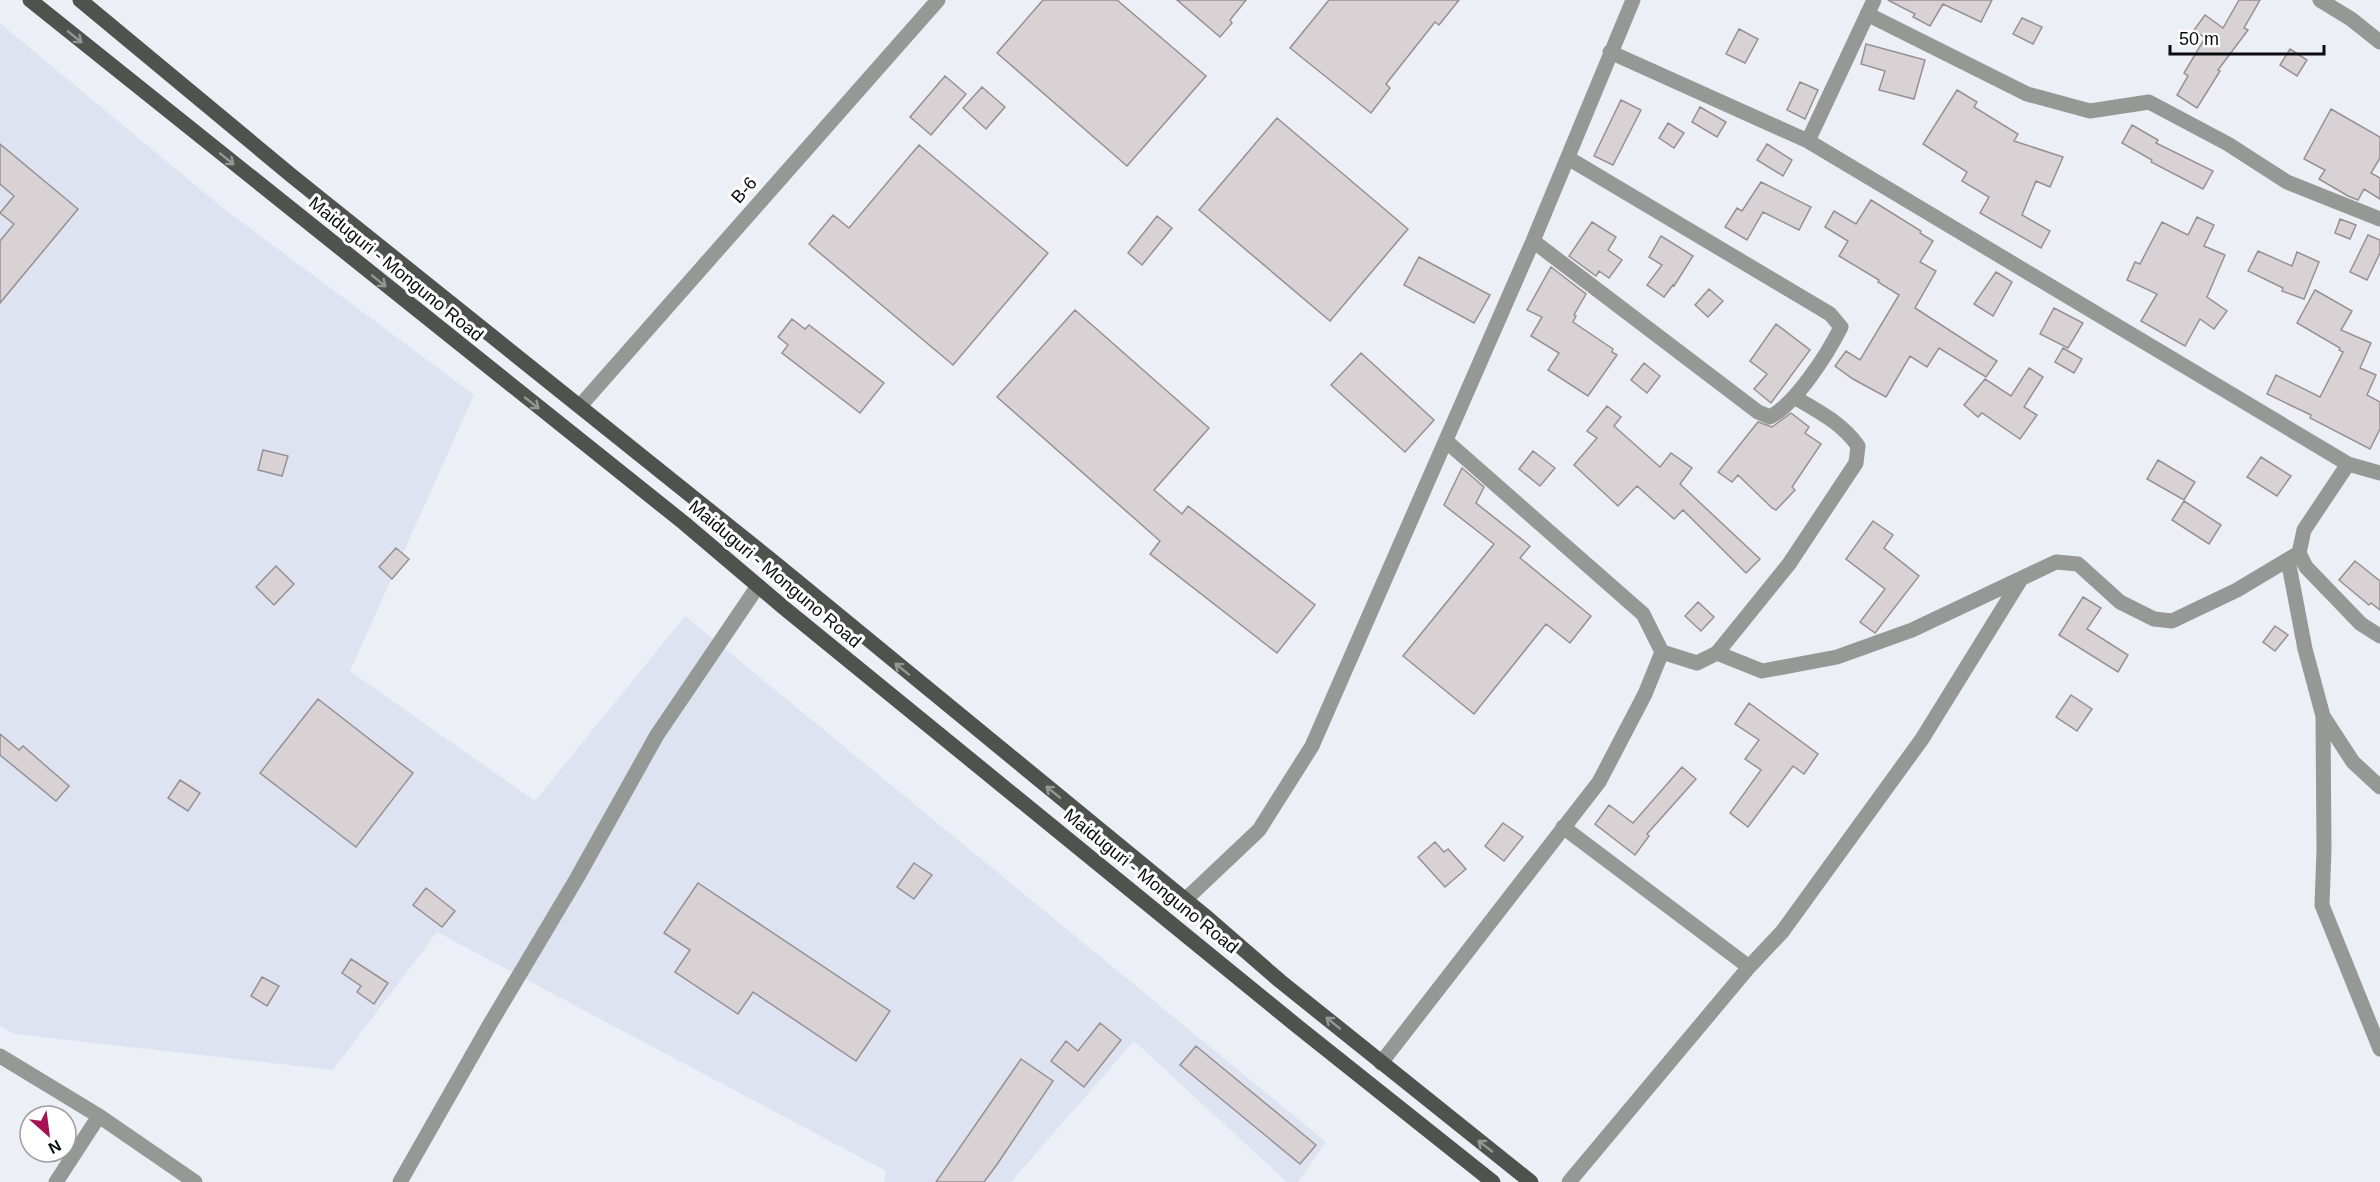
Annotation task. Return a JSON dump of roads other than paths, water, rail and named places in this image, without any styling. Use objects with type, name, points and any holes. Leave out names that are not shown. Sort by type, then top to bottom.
[{"type":"main road","name":"Maiduguri - Monguno Road","points":[[30,0],[684,523],[1297,1026],[1492,1182]]},
{"type":"main road","name":"Maiduguri - Monguno Road","points":[[80,0],[292,176],[780,567],[1185,900],[1280,981],[1531,1182]]},
{"type":"street","name":"B-6","points":[[580,406],[938,0]]},
{"type":"street","points":[[1185,900],[1259,830],[1312,746],[1533,242],[1633,0]]},
{"type":"street","points":[[2320,0],[2351,19],[2380,42]]},
{"type":"street","points":[[1808,141],[1870,7],[2027,94],[2090,111],[2149,102],[2228,144],[2287,182],[2380,219]]},
{"type":"street","points":[[1610,52],[1808,141],[2348,464],[2380,473]]},
{"type":"street","points":[[1533,242],[1758,412],[1770,417],[1783,410],[1794,397],[1832,346],[1841,327],[1830,314],[1568,158]]},
{"type":"street","points":[[1446,441],[1643,614],[1662,652],[1697,663],[1717,653],[1789,564],[1856,463],[1858,446],[1849,433],[1833,420],[1794,397]]},
{"type":"street","points":[[2348,464],[2304,530],[2294,556],[2305,649],[2323,716],[2322,905],[2380,1049]]},
{"type":"street","points":[[1717,653],[1762,671],[1837,657],[1912,630],[2056,562],[2078,564],[2120,602],[2154,619],[2172,621],[2237,590],[2294,556]]},
{"type":"street","points":[[2294,556],[2361,624],[2380,636]]},
{"type":"street","points":[[1569,1182],[1749,967],[1782,933],[1922,739],[2021,579]]},
{"type":"street","points":[[400,1182],[577,878],[657,735],[758,586]]},
{"type":"street","points":[[1381,1063],[1599,782],[1645,694],[1662,652]]},
{"type":"street","points":[[2323,716],[2353,762],[2380,787]]},
{"type":"street","points":[[1563,827],[1749,967]]},
{"type":"street","points":[[0,1056],[99,1116],[195,1182]]},
{"type":"street","points":[[56,1182],[99,1116]]}]
